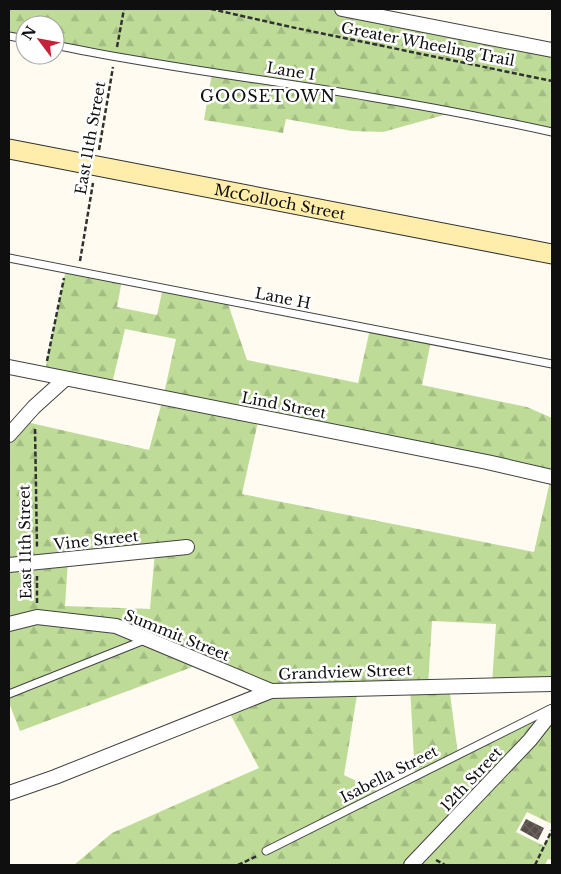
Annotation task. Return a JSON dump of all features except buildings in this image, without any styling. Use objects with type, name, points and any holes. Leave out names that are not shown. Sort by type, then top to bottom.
[{"type":"street","points":[[342,9],[552,50]]},
{"type":"street","name":"McColloch Street","points":[[9,149],[552,254]]},
{"type":"street","name":"Lind Street","points":[[9,368],[487,462],[552,477]]},
{"type":"street","points":[[9,435],[34,407],[65,379]]},
{"type":"street","name":"Vine Street","points":[[9,565],[186,547]]},
{"type":"street","name":"Summit Street","points":[[9,624],[37,617],[116,626],[271,691]]},
{"type":"street","name":"Grandview Street","points":[[9,794],[271,691],[552,684]]},
{"type":"street","name":"12th Street","points":[[411,865],[530,740],[552,712]]},
{"type":"lane","name":"Lane I","points":[[65,47],[115,58],[370,97],[552,132]]},
{"type":"lane","name":"Lane H","points":[[9,258],[552,364]]},
{"type":"lane","points":[[9,694],[147,639]]},
{"type":"lane","name":"Isabella Street","points":[[266,851],[552,708]]},
{"type":"path","name":"East 11th Street","points":[[78,271],[124,9]]},
{"type":"path","name":"Greater Wheeling Trail","points":[[211,9],[291,28],[552,81]]},
{"type":"path","points":[[44,374],[66,269]]},
{"type":"path","name":"East 11th Street","points":[[34,407],[38,563],[37,617]]},
{"type":"path","points":[[535,865],[552,830]]},
{"type":"path","points":[[238,865],[266,851]]},
{"type":"path","points":[[430,858],[446,865]]},
{"type":"green space","points":[[9,9],[342,9],[552,50],[552,133],[451,113],[383,132],[352,131],[286,119],[283,133],[204,120],[212,73],[65,47],[65,15],[15,15],[15,37],[9,36]]},
{"type":"green space","points":[[66,269],[122,280],[117,307],[157,315],[163,288],[227,301],[247,360],[358,383],[370,329],[431,341],[422,385],[527,407],[552,418],[552,684],[492,684],[496,624],[432,621],[428,686],[449,686],[458,754],[552,708],[552,824],[527,812],[516,832],[544,846],[552,830],[552,860],[548,859],[545,865],[74,865],[112,833],[259,768],[227,708],[270,691],[203,663],[20,731],[9,703],[9,428],[22,421],[149,450],[176,339],[125,329],[111,388],[44,374]],"holes":[[[259,417],[551,477],[534,552],[242,494]],[[155,551],[150,609],[65,606],[68,560]],[[410,687],[415,777],[381,793],[344,775],[358,689]]]},
{"type":"district","name":"GOOSETOWN","points":[[268,96]]}]
